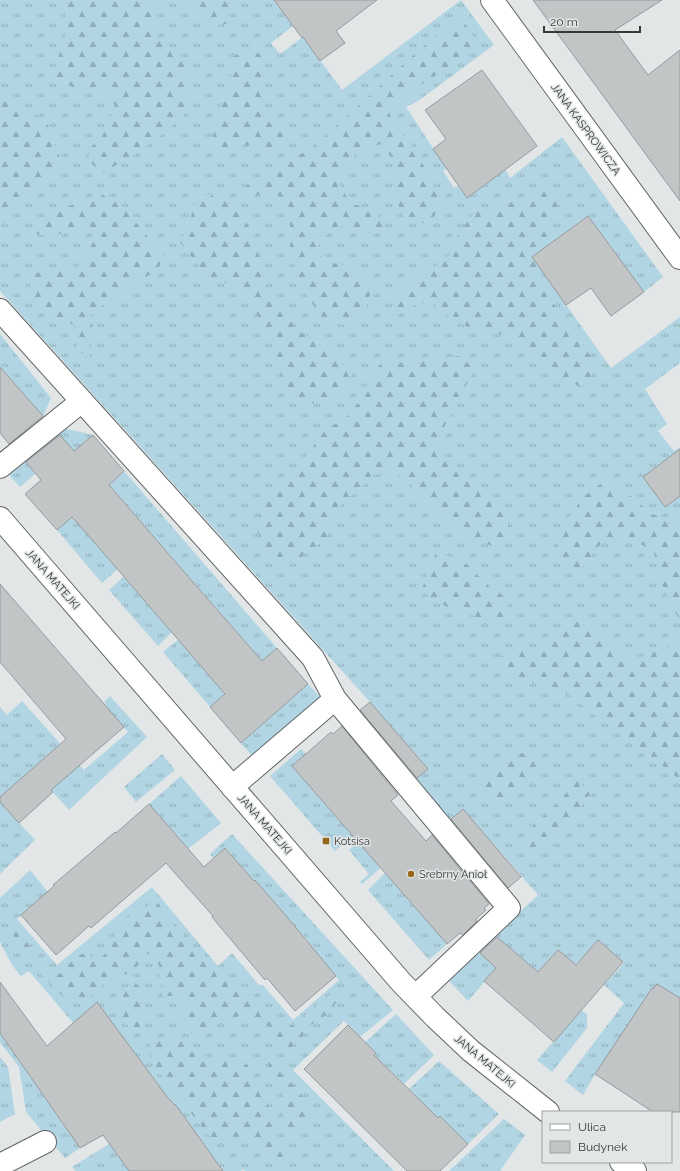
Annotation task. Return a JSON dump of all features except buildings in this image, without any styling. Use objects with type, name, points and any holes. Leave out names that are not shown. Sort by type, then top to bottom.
[{"type":"street","name":"JANA KASPROWICZA","points":[[492,0],[680,258]]},
{"type":"street","points":[[0,310],[313,658],[335,699],[510,908],[416,996]]},
{"type":"street","points":[[0,467],[82,401]]},
{"type":"street","name":"JANA MATEJKI","points":[[0,518],[381,959],[435,1017],[472,1051],[547,1111]]},
{"type":"street","points":[[232,787],[335,699]]},
{"type":"street","points":[[0,1165],[45,1142]]},
{"type":"street","points":[[623,1163],[635,1171]]},
{"type":"green space","points":[[0,0],[275,0],[293,26],[271,43],[280,54],[303,37],[342,90],[461,0],[494,45],[418,101],[406,107],[446,168],[443,171],[454,188],[458,186],[465,196],[505,169],[510,178],[562,137],[663,277],[644,292],[588,216],[569,229],[576,239],[552,285],[611,368],[680,317],[680,363],[645,389],[667,424],[658,431],[674,451],[680,447],[680,1027],[595,1074],[583,1095],[565,1081],[624,1003],[604,985],[624,963],[598,940],[575,964],[558,950],[538,972],[512,950],[468,1001],[447,979],[538,895],[463,809],[448,821],[413,782],[428,769],[370,702],[0,291]]},
{"type":"green space","points":[[65,0],[153,0],[152,33],[168,45],[188,66],[190,92],[184,115],[164,133],[140,151],[103,173],[88,161],[90,148],[102,137],[115,106],[104,90],[86,93],[52,78],[65,36]]},
{"type":"green space","points":[[179,0],[232,0],[226,24],[211,26]]},
{"type":"green space","points":[[456,21],[464,22],[476,40],[460,60],[417,87],[389,112],[393,122],[417,153],[443,203],[429,224],[405,220],[393,194],[394,162],[382,144],[359,150],[342,171],[339,183],[350,203],[376,211],[384,228],[363,234],[341,226],[322,233],[317,252],[327,262],[351,266],[373,284],[367,306],[347,326],[322,317],[300,286],[290,255],[291,237],[289,207],[282,197],[267,192],[246,198],[240,190],[316,145],[420,49]]},
{"type":"green space","points":[[250,46],[265,60],[265,120],[298,136],[271,148],[244,145],[223,152],[216,149],[213,136],[219,110],[229,85],[234,57]]},
{"type":"green space","points":[[11,97],[48,125],[61,161],[51,181],[23,190],[9,217],[0,227],[0,99]]},
{"type":"green space","points":[[560,187],[563,200],[549,221],[549,238],[539,280],[562,318],[584,345],[596,367],[582,388],[530,358],[505,335],[473,330],[446,315],[429,300],[392,315],[396,295],[407,284],[447,259],[459,233],[476,210],[499,207],[532,194]]},
{"type":"green space","points":[[101,194],[122,206],[165,257],[156,272],[134,282],[91,314],[93,332],[89,358],[77,349],[76,326],[33,309],[30,275],[46,270],[75,272],[99,233],[88,225],[49,237],[30,232],[58,210]]},
{"type":"green space","points":[[208,194],[235,206],[254,234],[261,268],[270,297],[298,330],[334,354],[352,375],[334,400],[304,405],[283,381],[268,330],[237,286],[208,278],[180,242],[189,224],[194,206]]},
{"type":"green space","points":[[0,334],[51,398],[43,416],[0,367]]},
{"type":"green space","points":[[459,356],[475,369],[439,438],[448,465],[500,509],[514,534],[499,549],[468,536],[439,515],[408,481],[391,471],[374,475],[341,505],[327,537],[294,562],[288,562],[268,552],[256,529],[262,501],[284,485],[327,428],[345,419],[362,398],[372,374],[383,361],[397,363]]},
{"type":"green space","points":[[60,427],[93,435],[66,458],[60,452],[20,487],[7,473]]},
{"type":"green space","points":[[124,471],[277,648],[262,661],[109,485]]},
{"type":"green space","points":[[607,479],[652,514],[680,523],[680,619],[661,583],[654,552],[626,535],[602,542],[582,568],[562,566],[556,545],[565,525],[583,497]]},
{"type":"green space","points":[[72,517],[118,569],[102,583],[57,530]]},
{"type":"green space","points":[[436,552],[465,562],[487,585],[510,600],[502,619],[491,622],[447,607],[421,591]]},
{"type":"green space","points":[[124,576],[172,632],[158,646],[109,590]]},
{"type":"green space","points":[[579,621],[631,661],[680,641],[680,780],[618,729],[597,717],[565,692],[537,683],[507,679],[494,665],[510,647],[542,648],[556,629]]},
{"type":"green space","points":[[179,639],[225,694],[210,707],[163,652]]},
{"type":"green space","points":[[308,684],[320,697],[317,709],[258,763],[241,743]]},
{"type":"green space","points":[[110,696],[147,737],[69,810],[32,769],[0,797],[0,707],[7,715],[22,701],[84,770],[128,732],[105,706],[106,704],[104,702]]},
{"type":"green space","points":[[301,749],[306,754],[293,766],[353,836],[335,851],[270,776]]},
{"type":"green space","points":[[523,753],[543,761],[532,783],[495,802],[480,794],[483,780],[498,766]]},
{"type":"green space","points":[[162,754],[175,770],[136,802],[124,787]]},
{"type":"green space","points":[[181,776],[221,823],[188,849],[149,804]]},
{"type":"green space","points":[[577,778],[590,794],[573,818],[554,836],[552,848],[534,856],[525,841],[535,824],[558,804]]},
{"type":"green space","points":[[0,802],[35,840],[0,874]]},
{"type":"green space","points":[[371,830],[406,846],[362,884],[360,882],[369,874],[349,850]]},
{"type":"green space","points":[[232,834],[393,1010],[360,1037],[344,1021],[293,1070],[394,1171],[245,1171],[243,1169],[241,1171],[223,1171],[97,1003],[73,1023],[29,971],[21,976],[12,965],[0,942],[0,898],[30,870],[48,892],[17,919],[57,965],[152,887],[218,966],[232,953],[259,985],[263,985],[293,1020],[339,980],[308,943],[309,942],[226,848],[213,858],[210,854]]},
{"type":"green space","points":[[385,873],[447,944],[429,960],[368,890]]},
{"type":"green space","points":[[158,903],[169,919],[211,968],[232,978],[253,995],[270,1015],[274,1028],[242,1015],[191,1033],[179,1019],[189,1006],[179,996],[162,996],[159,965],[150,953],[145,955],[134,971],[118,977],[101,987],[89,997],[66,999],[34,968],[16,941],[12,930],[18,930],[26,940],[38,962],[43,967],[49,972],[60,974],[73,960],[84,953],[89,952],[92,961],[98,960],[110,947],[118,924],[129,915],[140,913],[149,905]]},
{"type":"green space","points":[[135,983],[140,987],[143,1011],[141,1030],[127,1025],[120,1018],[123,991]]},
{"type":"green space","points":[[334,993],[337,1001],[330,1012],[311,1025],[291,1048],[275,1045],[276,1034],[298,1022],[325,997]]},
{"type":"green space","points":[[581,1010],[587,1014],[587,1028],[552,1072],[537,1060]]},
{"type":"green space","points":[[396,1014],[434,1055],[404,1084],[374,1055],[376,1053],[365,1042]]},
{"type":"green space","points":[[0,1033],[15,1055],[28,1065],[26,1071],[80,1148],[65,1158],[26,1112],[19,1067],[0,1042]]},
{"type":"green space","points":[[161,1038],[180,1039],[186,1046],[201,1055],[247,1065],[272,1113],[271,1131],[273,1138],[289,1147],[293,1160],[282,1166],[251,1138],[227,1136],[212,1140],[153,1064],[148,1050],[153,1040]]},
{"type":"green space","points":[[0,1057],[8,1067],[15,1114],[0,1122]]},
{"type":"green space","points":[[439,1061],[499,1114],[468,1144],[440,1116],[438,1118],[409,1089]]},
{"type":"green space","points":[[268,1062],[288,1079],[305,1100],[311,1116],[305,1126],[289,1127],[281,1124],[284,1107],[283,1094],[268,1072]]},
{"type":"green space","points":[[504,1119],[525,1135],[500,1171],[449,1171]]},
{"type":"green space","points":[[109,1144],[130,1171],[76,1171],[72,1167]]},
{"type":"place","name":"Kotsisa","points":[[326,841]]},
{"type":"place","name":"Srebrny Anioł","points":[[411,874]]}]
